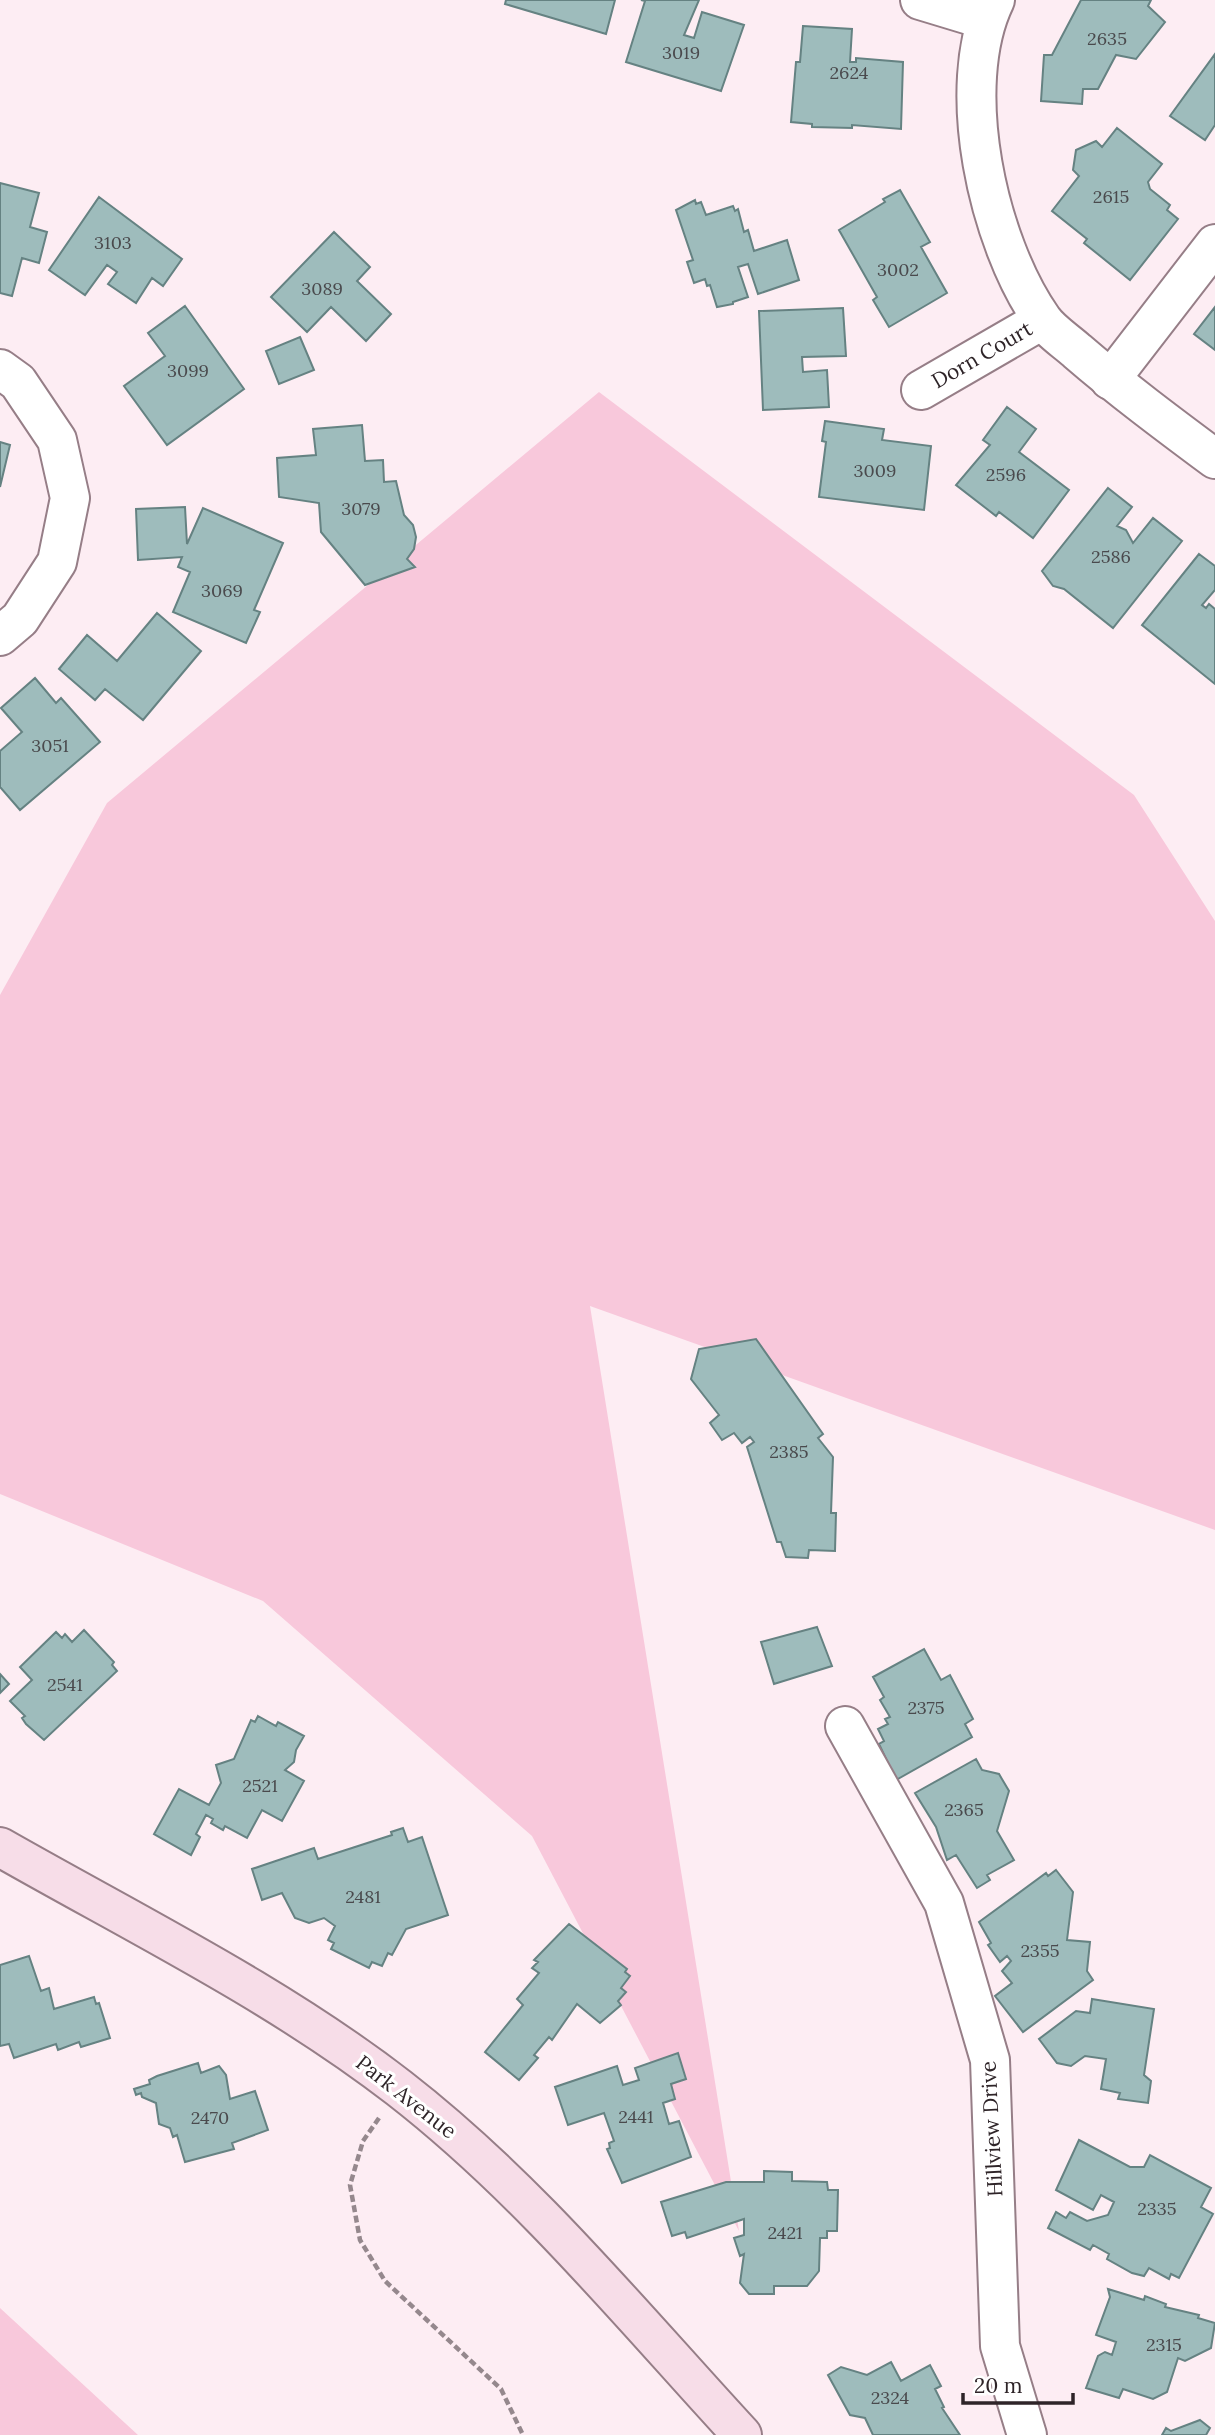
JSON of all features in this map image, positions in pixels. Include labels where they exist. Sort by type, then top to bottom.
[{"type":"main road","name":"Park Avenue","points":[[0,1847],[307,2021],[400,2089],[496,2170],[742,2435]]},
{"type":"street","points":[[920,0],[990,10],[977,69],[978,130],[984,176],[1004,245],[1042,320],[1110,380],[1215,459]]},
{"type":"street","points":[[1110,380],[1215,244]]},
{"type":"street","name":"Dorn Court","points":[[921,390],[1042,320]]},
{"type":"street","points":[[0,369],[18,382],[57,440],[70,498],[57,562],[20,619],[0,636]]},
{"type":"street","name":"Hillview Drive","points":[[845,1726],[944,1903],[990,2060],[1000,2346],[1027,2435]]},
{"type":"path","points":[[400,2089],[362,2141],[351,2185],[360,2240],[385,2281],[501,2389],[523,2435]]},
{"type":"shaded area","points":[[599,392],[1134,795],[1215,921],[1215,1530],[590,1306],[739,2231],[532,1836],[263,1601],[0,1494],[0,995],[107,803]]},
{"type":"shaded area","points":[[0,2308],[138,2435],[0,2435]]},
{"type":"building","points":[[506,0],[615,0],[606,34],[505,4]]},
{"type":"building","points":[[641,0],[699,0],[684,35],[694,38],[702,12],[744,25],[721,91],[626,62],[645,1]]},
{"type":"building","points":[[1081,0],[1151,0],[1148,6],[1165,22],[1136,59],[1116,55],[1098,89],[1083,89],[1082,104],[1041,101],[1044,55],[1052,55]]},
{"type":"building","points":[[803,26],[852,29],[850,62],[856,62],[856,58],[903,62],[901,129],[852,125],[852,128],[812,127],[812,124],[791,122],[796,62],[800,62]]},
{"type":"building","points":[[1215,54],[1215,125],[1205,140],[1170,116]]},
{"type":"building","points":[[1117,128],[1162,164],[1148,182],[1150,189],[1170,205],[1167,210],[1178,219],[1130,280],[1084,243],[1087,239],[1052,211],[1079,176],[1073,170],[1076,150],[1096,141],[1102,147]]},
{"type":"building","points":[[0,183],[39,193],[30,227],[47,232],[39,263],[22,258],[12,296],[0,293]]},
{"type":"building","points":[[900,190],[930,242],[921,247],[947,293],[889,327],[873,300],[877,297],[839,230]]},
{"type":"building","points":[[99,197],[182,259],[163,286],[152,278],[136,303],[108,284],[117,272],[107,265],[85,295],[49,270]]},
{"type":"building","points":[[695,200],[696,204],[701,202],[706,215],[733,206],[735,211],[738,209],[744,232],[748,230],[754,251],[787,240],[799,280],[758,294],[748,264],[738,267],[748,297],[717,307],[710,285],[707,286],[705,279],[694,283],[687,262],[693,260],[676,210]]},
{"type":"building","points":[[334,232],[370,267],[357,281],[391,314],[366,341],[331,307],[307,332],[271,297]]},
{"type":"building","points":[[185,306],[244,389],[167,445],[124,386],[165,356],[148,333]]},
{"type":"building","points":[[1215,307],[1215,350],[1194,334]]},
{"type":"building","points":[[843,308],[846,356],[802,357],[803,372],[827,370],[829,407],[763,410],[759,311]]},
{"type":"building","points":[[300,337],[314,370],[279,384],[266,351]]},
{"type":"building","points":[[1007,407],[1036,429],[1019,452],[1069,490],[1033,538],[999,512],[996,516],[956,485],[990,445],[983,440]]},
{"type":"building","points":[[825,421],[884,429],[882,440],[931,446],[924,510],[819,497],[826,442],[822,441]]},
{"type":"building","points":[[362,425],[365,461],[383,460],[384,482],[396,481],[404,515],[413,525],[416,537],[414,549],[407,559],[415,567],[365,585],[321,532],[319,503],[279,497],[277,458],[316,455],[313,429]]},
{"type":"building","points":[[0,442],[10,445],[0,487]]},
{"type":"building","points":[[1108,488],[1132,507],[1117,526],[1126,530],[1133,543],[1153,518],[1182,541],[1113,628],[1064,589],[1053,586],[1042,571]]},
{"type":"building","points":[[185,507],[187,544],[203,508],[283,543],[254,610],[260,612],[246,643],[173,612],[190,572],[178,567],[182,557],[138,560],[136,509]]},
{"type":"building","points":[[1199,554],[1215,566],[1215,590],[1202,605],[1206,608],[1209,604],[1215,609],[1215,684],[1142,625]]},
{"type":"building","points":[[157,613],[201,651],[143,720],[105,689],[95,700],[59,669],[87,635],[117,661]]},
{"type":"building","points":[[35,678],[56,703],[61,698],[100,742],[20,810],[0,787],[0,751],[22,732],[1,708]]},
{"type":"building","points":[[756,1339],[823,1434],[818,1438],[833,1457],[831,1513],[836,1513],[835,1551],[809,1550],[808,1558],[786,1557],[781,1542],[777,1542],[747,1447],[754,1442],[750,1437],[742,1443],[734,1433],[722,1440],[710,1423],[719,1415],[691,1379],[699,1349]]},
{"type":"building","points":[[817,1627],[832,1666],[774,1684],[761,1642]]},
{"type":"building","points":[[84,1630],[114,1662],[112,1665],[117,1671],[44,1740],[26,1724],[22,1718],[25,1716],[10,1701],[32,1680],[20,1667],[56,1632],[62,1638],[65,1634],[72,1642]]},
{"type":"building","points":[[924,1649],[941,1680],[950,1675],[973,1719],[965,1724],[972,1737],[896,1780],[879,1744],[884,1741],[878,1729],[888,1724],[885,1719],[890,1717],[880,1700],[884,1697],[873,1677]]},
{"type":"building","points":[[0,1674],[9,1684],[0,1693]]},
{"type":"building","points":[[258,1716],[276,1726],[278,1722],[304,1736],[296,1750],[294,1762],[285,1770],[304,1781],[282,1821],[262,1810],[247,1838],[225,1826],[223,1830],[211,1823],[213,1819],[206,1815],[196,1834],[200,1837],[191,1855],[154,1834],[179,1789],[209,1805],[221,1783],[216,1765],[234,1759],[251,1720],[255,1722]]},
{"type":"building","points":[[976,1759],[982,1770],[999,1774],[1009,1791],[997,1831],[1014,1860],[987,1875],[990,1880],[977,1888],[956,1855],[947,1860],[936,1827],[915,1793]]},
{"type":"building","points":[[403,1828],[408,1842],[422,1837],[448,1915],[406,1929],[392,1955],[388,1953],[382,1966],[372,1962],[369,1968],[331,1949],[334,1943],[328,1940],[335,1926],[324,1918],[309,1923],[295,1918],[282,1893],[262,1900],[252,1869],[314,1848],[318,1859],[392,1835],[391,1832]]},
{"type":"building","points":[[1056,1870],[1073,1892],[1067,1940],[1090,1942],[1087,1971],[1093,1980],[1023,2032],[995,1996],[1012,1983],[1002,1971],[1011,1961],[1007,1956],[1000,1962],[988,1945],[991,1943],[979,1922],[1046,1873],[1048,1876]]},
{"type":"building","points":[[569,1924],[627,1969],[625,1972],[630,1976],[621,1988],[626,1992],[618,2001],[621,2005],[600,2023],[577,2004],[552,2040],[549,2037],[534,2055],[538,2058],[519,2080],[485,2052],[523,2005],[517,1999],[539,1973],[532,1968],[538,1962],[534,1960]]},
{"type":"building","points":[[29,1956],[41,1991],[49,1988],[54,2009],[94,1997],[96,2004],[99,2003],[110,2038],[81,2047],[79,2042],[58,2050],[56,2044],[14,2058],[9,2044],[0,2046],[0,1965]]},
{"type":"building","points":[[1092,1999],[1154,2009],[1144,2075],[1151,2081],[1148,2103],[1118,2099],[1120,2093],[1101,2089],[1106,2059],[1085,2056],[1071,2066],[1057,2063],[1039,2039],[1076,2011],[1090,2013]]},
{"type":"building","points":[[678,2053],[686,2079],[671,2084],[675,2099],[663,2103],[669,2124],[679,2121],[691,2157],[622,2183],[607,2149],[610,2148],[609,2143],[614,2141],[604,2113],[568,2125],[555,2087],[617,2066],[623,2085],[639,2080],[635,2068]]},
{"type":"building","points":[[198,2063],[201,2073],[219,2066],[226,2075],[230,2099],[255,2091],[268,2130],[232,2143],[234,2149],[185,2162],[177,2135],[173,2137],[170,2128],[159,2124],[156,2103],[142,2097],[141,2093],[136,2095],[134,2089],[150,2084],[149,2080],[157,2076]]},
{"type":"building","points":[[1079,2140],[1130,2167],[1144,2167],[1150,2155],[1211,2188],[1201,2207],[1213,2214],[1179,2278],[1171,2274],[1169,2279],[1149,2268],[1144,2276],[1132,2273],[1107,2259],[1109,2254],[1093,2245],[1090,2250],[1048,2228],[1056,2212],[1066,2218],[1070,2212],[1087,2221],[1108,2215],[1114,2202],[1101,2195],[1093,2210],[1056,2190]]},
{"type":"building","points":[[764,2171],[792,2172],[792,2181],[827,2182],[828,2190],[838,2190],[837,2231],[827,2231],[827,2238],[820,2238],[819,2271],[807,2286],[774,2286],[774,2294],[749,2294],[740,2283],[744,2254],[740,2256],[734,2238],[744,2235],[744,2219],[687,2238],[685,2232],[672,2236],[661,2202],[726,2182],[764,2182]]},
{"type":"building","points":[[1108,2289],[1144,2300],[1145,2296],[1166,2304],[1165,2307],[1199,2315],[1198,2318],[1215,2323],[1211,2348],[1185,2361],[1178,2358],[1167,2392],[1153,2399],[1123,2389],[1119,2398],[1086,2388],[1098,2356],[1105,2352],[1112,2355],[1116,2342],[1096,2335],[1110,2297]]},
{"type":"building","points":[[891,2362],[901,2381],[930,2365],[941,2386],[935,2389],[944,2407],[942,2408],[960,2435],[873,2435],[865,2418],[850,2415],[828,2375],[841,2367],[867,2375]]},
{"type":"building","points":[[1200,2420],[1210,2428],[1206,2435],[1162,2435],[1166,2428],[1171,2431]]}]
